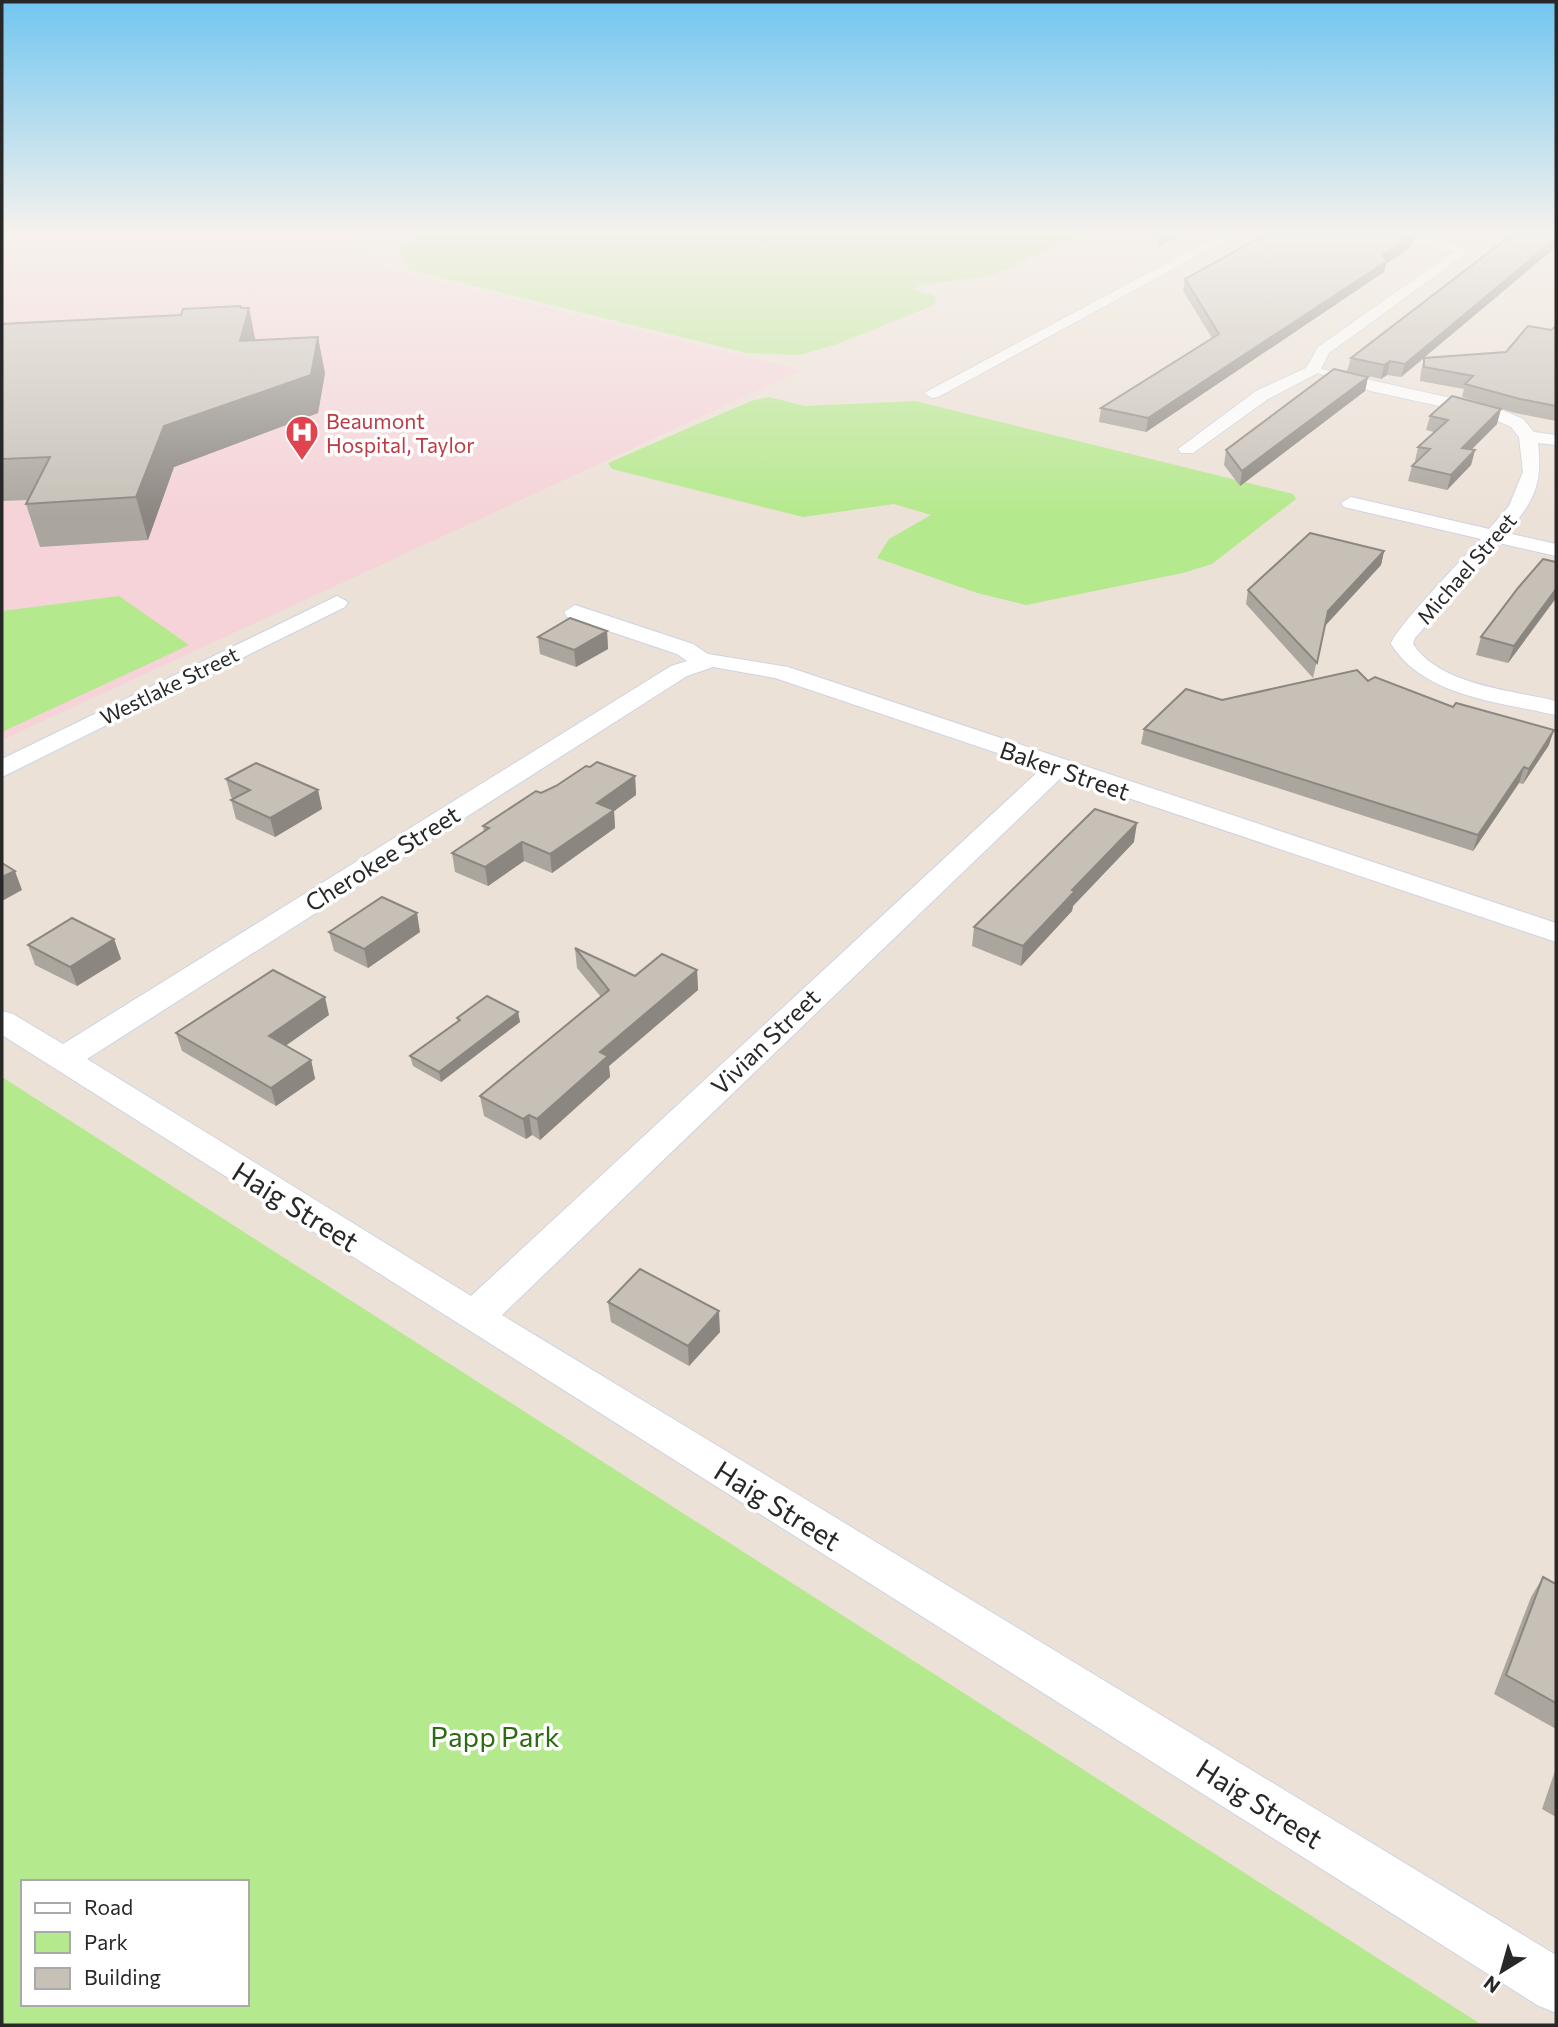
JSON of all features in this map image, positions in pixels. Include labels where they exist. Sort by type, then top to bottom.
[{"type":"street","points":[[932,393],[1055,328]]},
{"type":"street","points":[[1187,449],[1262,395],[1312,371],[1324,350],[1355,328]]},
{"type":"street","points":[[1318,362],[1328,374],[1353,383],[1494,413],[1517,423],[1528,436],[1556,440]]},
{"type":"street","name":"Michael Street","points":[[1528,436],[1532,459],[1529,486],[1518,508],[1405,636],[1402,644],[1408,656],[1426,671],[1556,708]]},
{"type":"street","points":[[1351,503],[1556,550]]},
{"type":"street","name":"Westlake Street","points":[[2,769],[337,602]]},
{"type":"street","name":"Baker Street","points":[[575,612],[685,649],[704,662],[729,662],[780,672],[1556,933]]},
{"type":"street","name":"Cherokee Street","points":[[62,1059],[679,671],[704,662]]},
{"type":"street","name":"Vivian Street","points":[[474,1317],[912,901],[1058,767]]},
{"type":"street","name":"Haig Street","points":[[2,1021],[474,1317],[1556,1986]]},
{"type":"shaded area","name":"Beaumont Hospital, Taylor","points":[[2,328],[630,328],[802,370],[2,740]]},
{"type":"green space","points":[[643,328],[878,328],[799,355],[746,353]]},
{"type":"green space","points":[[769,397],[805,406],[915,401],[1293,494],[1296,499],[1212,564],[1183,573],[1026,605],[977,593],[877,558],[889,539],[931,515],[894,504],[803,517],[612,469],[608,463],[751,401]]},
{"type":"green space","points":[[119,596],[189,645],[2,732],[2,611]]},
{"type":"green space","name":"Papp Park","points":[[2,1077],[1482,2025],[2,2025]]},
{"type":"building","points":[[2,328],[244,328],[240,341],[318,337],[311,375],[164,426],[136,497],[26,504],[50,457],[2,459]]},
{"type":"building","points":[[1215,328],[1286,328],[1148,418],[1101,408],[1219,334]]},
{"type":"building","points":[[1391,328],[1449,328],[1405,364],[1390,361],[1384,365],[1351,358]]},
{"type":"building","points":[[1527,328],[1551,330],[1556,328],[1556,406],[1465,384],[1473,376],[1424,367],[1424,358],[1506,352]]},
{"type":"building","points":[[1334,369],[1368,377],[1242,471],[1226,450]]},
{"type":"building","points":[[1452,396],[1501,409],[1462,448],[1475,450],[1451,475],[1412,466],[1430,449],[1418,447],[1448,420],[1430,416]]},
{"type":"building","points":[[1310,533],[1384,551],[1328,611],[1317,663],[1248,590]]},
{"type":"building","points":[[1543,559],[1556,562],[1556,589],[1514,646],[1481,637],[1518,588]]},
{"type":"building","points":[[570,618],[607,631],[574,650],[538,637]]},
{"type":"building","points":[[1357,670],[1368,681],[1375,677],[1453,707],[1456,703],[1554,730],[1529,769],[1524,767],[1478,835],[1144,729],[1186,689],[1222,700]]},
{"type":"building","points":[[597,762],[635,776],[597,803],[614,810],[550,854],[522,842],[485,867],[452,853],[489,828],[483,826],[536,791],[541,793],[556,786],[586,766],[590,767]]},
{"type":"building","points":[[256,763],[318,790],[270,818],[231,800],[250,790],[226,779]]},
{"type":"building","points":[[1095,809],[1137,823],[1072,890],[1075,891],[1023,946],[974,927]]},
{"type":"building","points":[[2,863],[15,871],[2,877]]},
{"type":"building","points":[[382,897],[417,913],[364,949],[329,932]]},
{"type":"building","points":[[72,918],[114,939],[70,967],[28,945]]},
{"type":"building","points":[[575,948],[635,976],[662,954],[697,970],[600,1052],[608,1056],[537,1119],[529,1115],[523,1119],[480,1096],[609,990]]},
{"type":"building","points":[[273,970],[325,997],[269,1036],[311,1060],[271,1088],[176,1033]]},
{"type":"building","points":[[487,996],[518,1012],[439,1072],[410,1056],[460,1020],[457,1018]]},
{"type":"building","points":[[640,1269],[719,1311],[688,1346],[608,1302]]},
{"type":"building","points":[[1543,1577],[1556,1584],[1556,1703],[1506,1675]]},
{"type":"place","name":"Beaumont Hospital, Taylor","points":[[302,462]]}]
